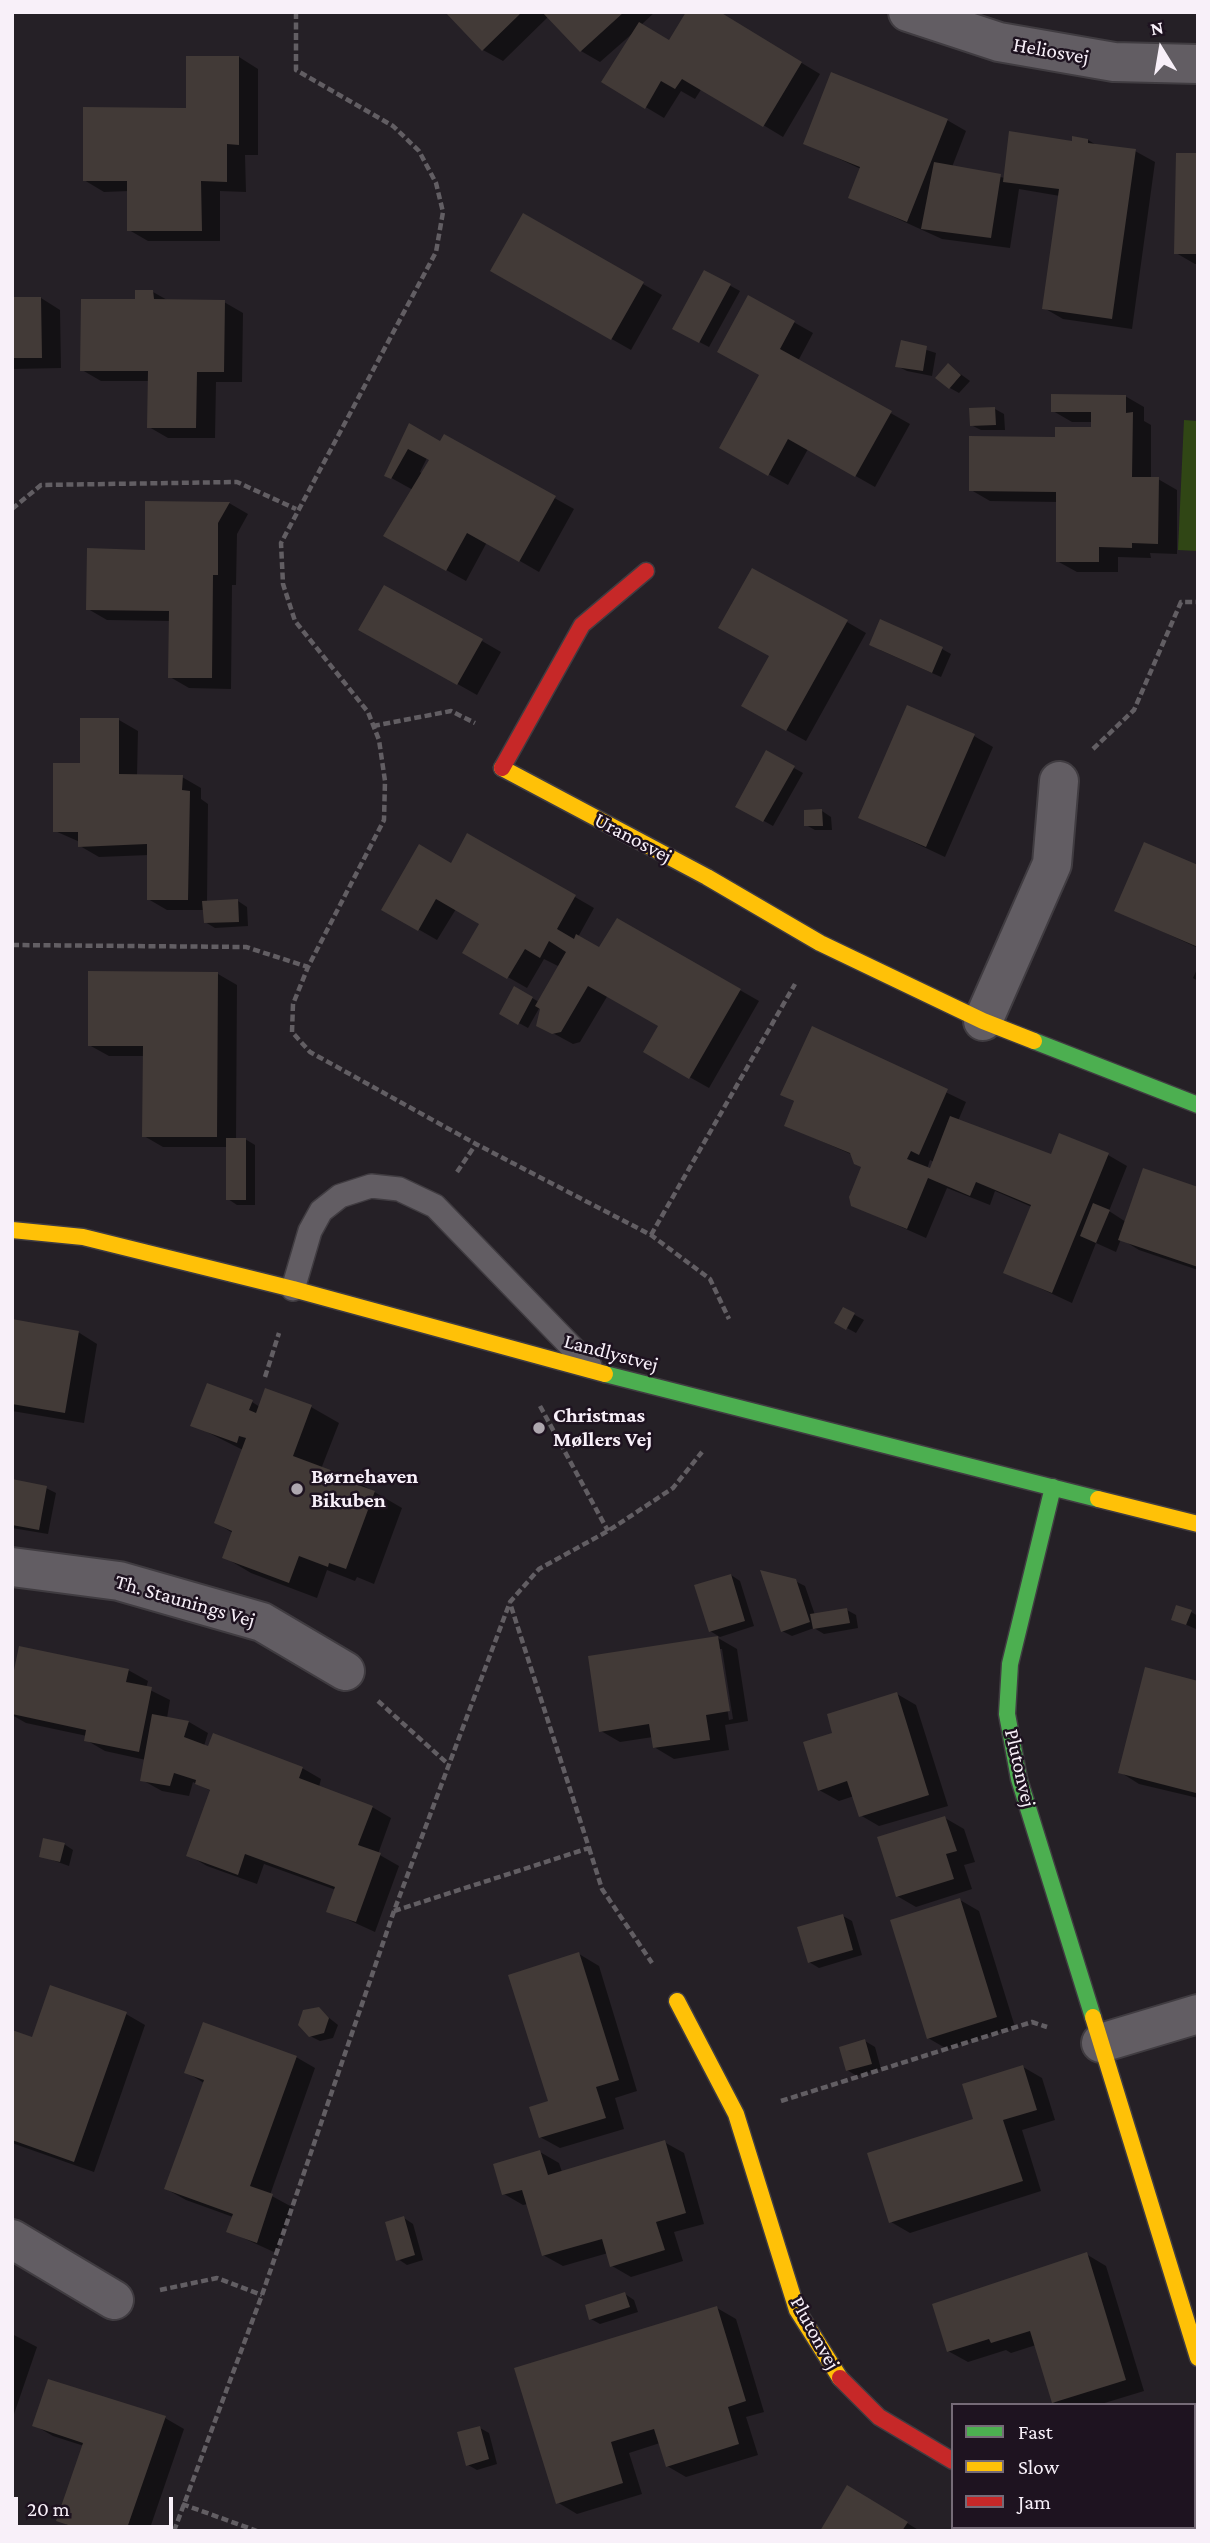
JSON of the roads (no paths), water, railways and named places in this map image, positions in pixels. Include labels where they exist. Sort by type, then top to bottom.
[{"type":"street","name":"Heliosvej","points":[[908,12],[999,43],[1114,62],[1198,64]]},
{"type":"street","name":"Uranosvej","points":[[646,571],[582,625],[502,768],[707,877],[820,943],[983,1021],[1198,1105]]},
{"type":"street","points":[[983,1021],[1052,864],[1059,781]]},
{"type":"street","name":"Landlystvej","points":[[12,1230],[83,1237],[293,1289],[594,1371],[1198,1524]]},
{"type":"street","name":"Plutonvej","points":[[1053,1487],[1010,1664],[1007,1714],[1019,1779],[1198,2358]]},
{"type":"street","name":"Th. Staunings Vej","points":[[12,1567],[119,1581],[262,1622],[345,1671]]},
{"type":"street","name":"Plutonvej","points":[[677,2001],[736,2114],[797,2310],[827,2361],[879,2417],[951,2460]]},
{"type":"street","points":[[1101,2043],[1198,2014]]},
{"type":"street","points":[[12,2239],[114,2300]]},
{"type":"lane","points":[[293,1289],[310,1231],[321,1211],[340,1195],[370,1186],[399,1189],[435,1206],[594,1371]]},
{"type":"place","name":"Christmas Møllers Vej","points":[[539,1428]]},
{"type":"place","name":"Børnehaven Bikuben","points":[[297,1489]]}]
